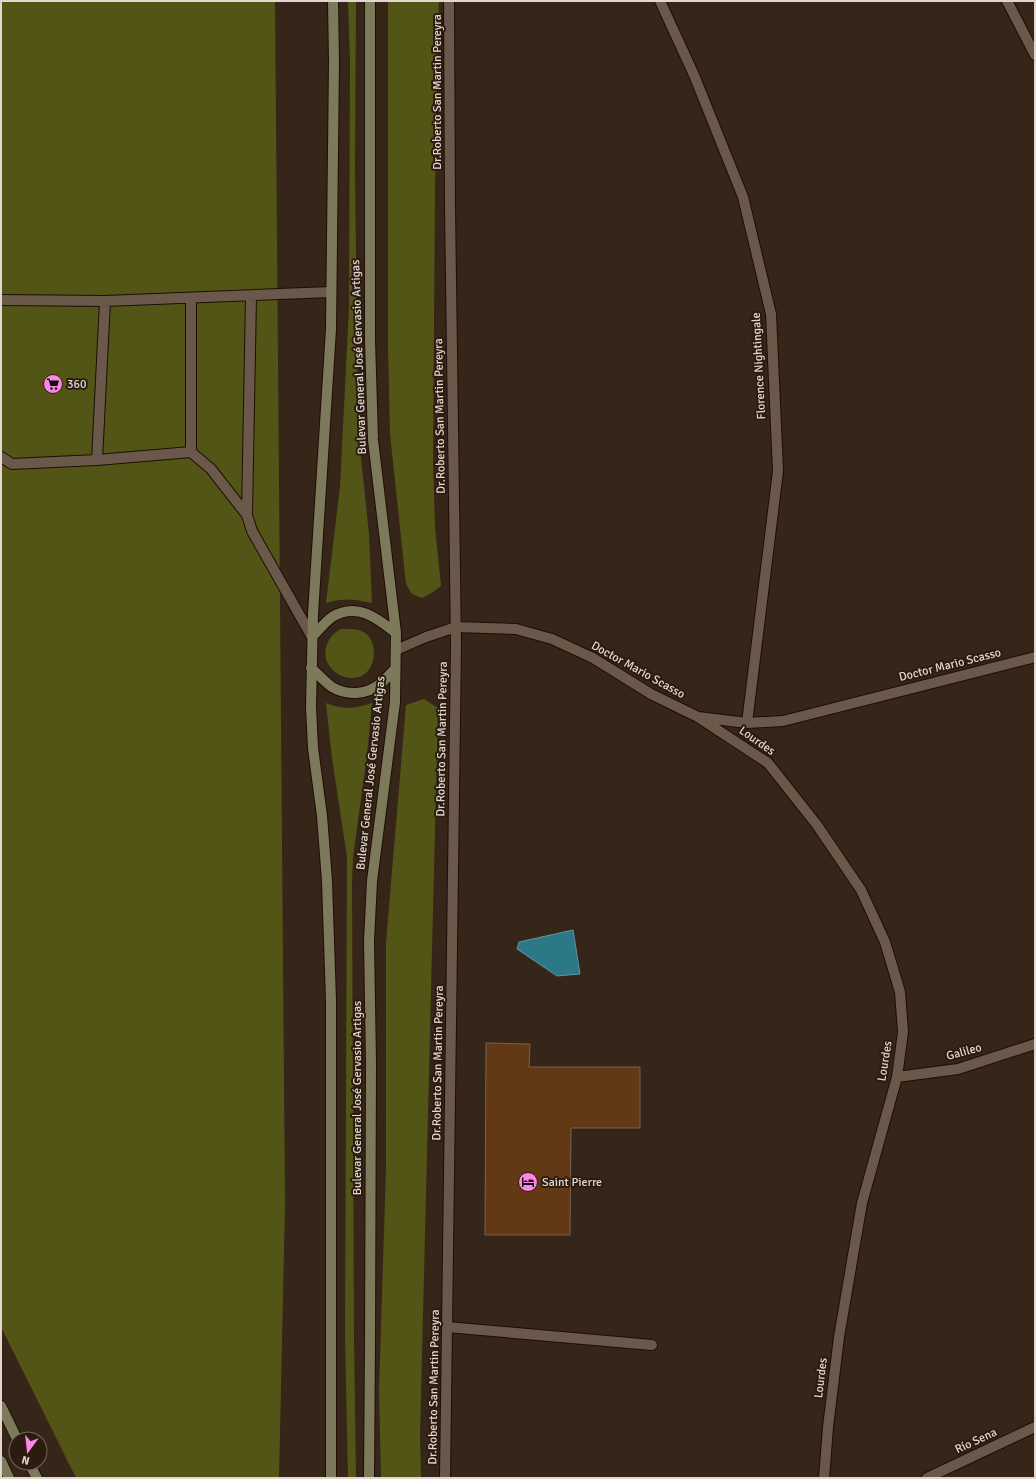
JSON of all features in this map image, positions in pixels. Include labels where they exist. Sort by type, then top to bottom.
[{"type":"main road","name":"Bulevar General José Gervasio Artigas","points":[[332,1478],[331,1001],[322,816],[313,748],[311,668],[331,329],[334,61],[333,1]]},
{"type":"main road","name":"Bulevar General José Gervasio Artigas","points":[[369,1478],[371,1063],[369,941],[372,881],[395,702],[396,650],[396,633],[373,440],[370,340],[370,1]]},
{"type":"main road","points":[[312,637],[332,617],[345,612],[359,611],[373,616],[396,633]]},
{"type":"main road","points":[[311,668],[332,686],[343,692],[356,693],[369,691],[380,684],[395,669]]},
{"type":"main road","points":[[1,1406],[13,1431]]},
{"type":"main road","points":[[1,1461],[10,1478]]},
{"type":"street","name":"Dr.Roberto San Martin Pereyra","points":[[446,1478],[456,627],[450,199],[449,1]]},
{"type":"street","name":"Florence Nightingale","points":[[660,1],[694,74],[743,197],[771,314],[778,471],[747,723]]},
{"type":"street","points":[[1008,1],[1035,55]]},
{"type":"street","points":[[1,300],[105,301],[331,292]]},
{"type":"street","points":[[251,296],[247,515],[252,531],[312,637]]},
{"type":"street","points":[[191,298],[191,452]]},
{"type":"street","points":[[97,460],[105,301]]},
{"type":"street","points":[[1,457],[12,464],[97,460],[191,452],[211,469],[247,515]]},
{"type":"street","name":"Doctor Mario Scasso","points":[[396,650],[426,637],[456,627],[516,629],[552,639],[593,658],[651,694],[698,717],[747,723],[783,720],[1035,656]]},
{"type":"street","name":"Lourdes","points":[[698,717],[768,763],[817,825],[861,890],[885,942],[900,992],[903,1032],[897,1077],[862,1203],[839,1337],[828,1427],[824,1478]]},
{"type":"street","name":"Galileo","points":[[897,1077],[958,1069],[1035,1044]]},
{"type":"street","points":[[447,1327],[652,1345]]},
{"type":"street","name":"Río Sena","points":[[928,1478],[1035,1427]]},
{"type":"shaded area","points":[[1,1],[275,1],[285,1204],[279,1478],[76,1478],[1,1327]]},
{"type":"shaded area","points":[[348,1],[356,1],[355,169],[358,430],[369,534],[372,603],[338,600],[326,603],[340,487],[349,307],[350,61]]},
{"type":"shaded area","points":[[388,1],[439,1],[435,185],[433,464],[435,527],[441,586],[422,598],[412,594],[406,584],[390,434],[388,347]]},
{"type":"shaded area","points":[[341,629],[363,631],[373,644],[373,662],[365,673],[358,677],[350,678],[342,676],[334,671],[329,665],[326,657],[326,648],[330,639],[333,634]]},
{"type":"shaded area","points":[[424,699],[438,708],[420,1436],[421,1478],[381,1478],[379,1391],[386,1168],[386,943],[406,705]]},
{"type":"shaded area","points":[[326,703],[338,707],[349,708],[360,707],[372,703],[367,755],[353,857],[352,883],[356,1478],[348,1478],[345,1337],[347,857],[332,758]]},
{"type":"water","points":[[573,930],[580,974],[557,976],[517,949],[519,942]]},
{"type":"building","name":"Saint Pierre","points":[[486,1043],[530,1044],[529,1067],[640,1067],[640,1128],[571,1128],[570,1235],[485,1235]]},
{"type":"place","name":"360","points":[[53,384]]},
{"type":"place","name":"Saint Pierre","points":[[528,1182]]}]
